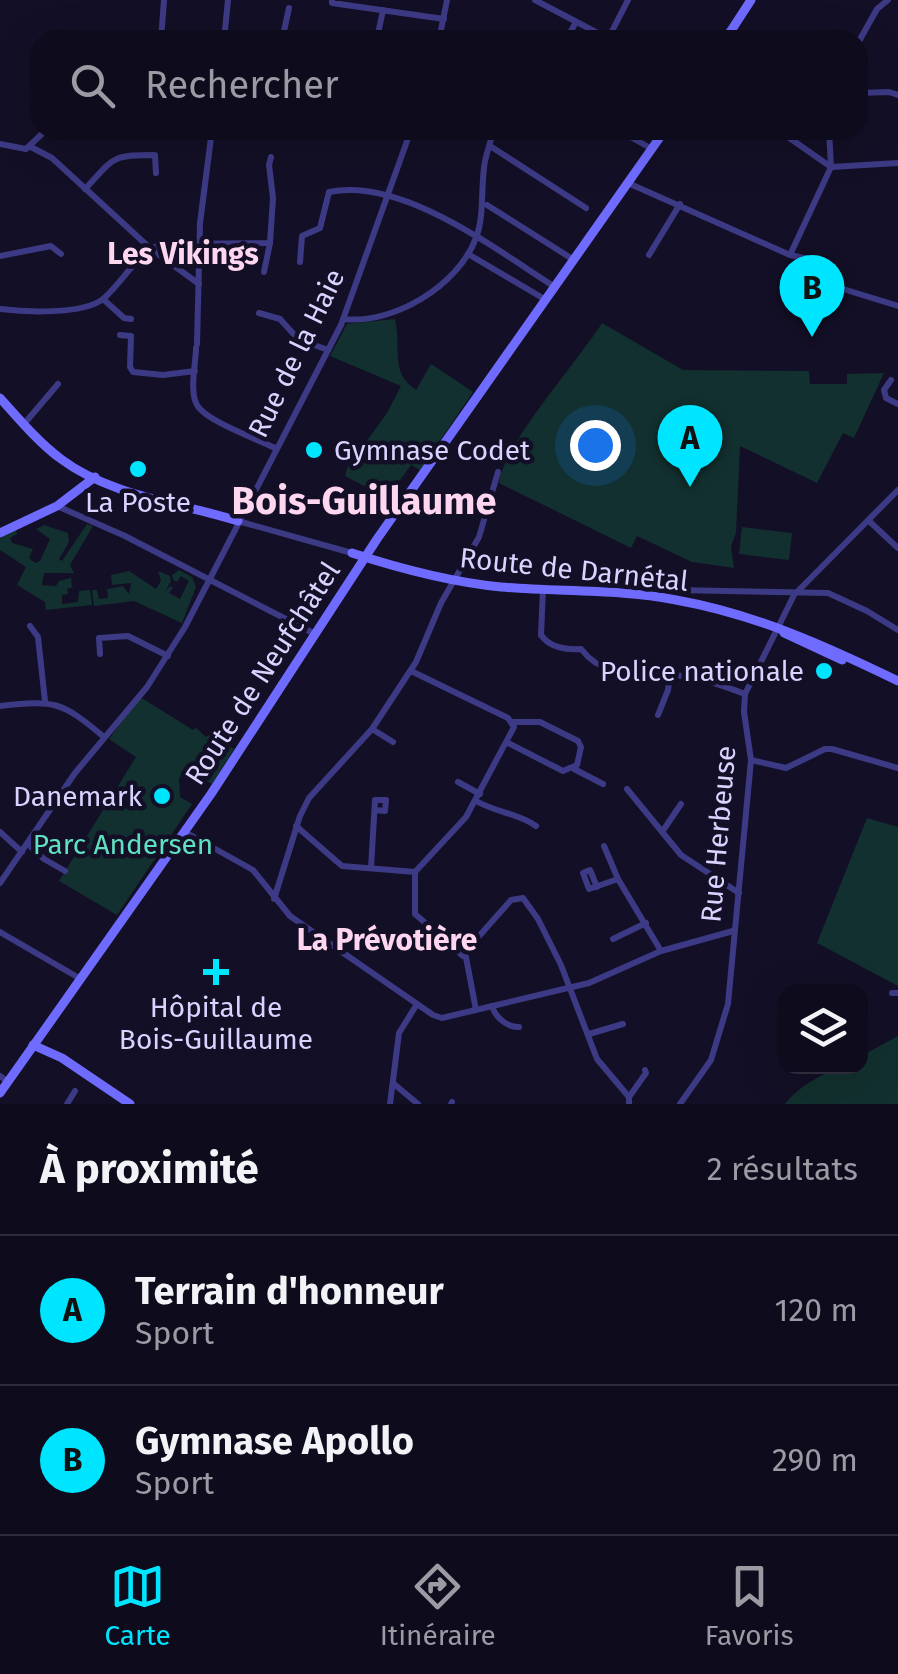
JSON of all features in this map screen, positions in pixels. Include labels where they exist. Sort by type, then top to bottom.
[{"type":"main road","points":[[732,30],[751,0]]},
{"type":"main road","name":"Route de Neufchâtel","points":[[0,1093],[4,1079],[185,832],[365,557],[658,140]]},
{"type":"main road","points":[[0,398],[62,460],[95,477],[151,497],[238,521]]},
{"type":"main road","points":[[0,533],[57,506],[95,477]]},
{"type":"main road","name":"Route de Darnétal","points":[[352,553],[416,573],[456,580],[674,599],[726,610],[778,628],[898,684]]},
{"type":"main road","points":[[36,1040],[130,1104]]},
{"type":"street","points":[[162,30],[164,0]]},
{"type":"street","points":[[225,30],[228,0]]},
{"type":"street","points":[[442,30],[447,0]]},
{"type":"street","points":[[613,30],[628,0]]},
{"type":"street","points":[[865,30],[876,9],[888,0]]},
{"type":"street","points":[[332,1],[444,20]]},
{"type":"street","points":[[540,1],[592,30]]},
{"type":"street","points":[[284,30],[289,8]]},
{"type":"street","points":[[379,30],[383,10]]},
{"type":"street","points":[[572,30],[576,22]]},
{"type":"street","points":[[868,93],[898,95]]},
{"type":"street","points":[[31,147],[37,140]]},
{"type":"street","points":[[211,140],[200,244],[197,406],[275,448]]},
{"type":"street","name":"Rue de la Haie","points":[[0,883],[75,774],[168,656],[343,320],[408,140]]},
{"type":"street","points":[[343,320],[386,316],[423,298],[468,254],[477,236],[484,164],[491,140]]},
{"type":"street","points":[[636,140],[652,149]]},
{"type":"street","points":[[793,140],[831,166],[898,164]]},
{"type":"street","points":[[790,256],[831,166],[830,140]]},
{"type":"street","points":[[0,144],[20,149],[31,147],[52,158],[151,249],[199,284]]},
{"type":"street","points":[[490,146],[586,208]]},
{"type":"street","points":[[86,189],[114,158],[121,156],[155,155],[156,173]]},
{"type":"street","points":[[264,272],[274,219],[268,165],[271,157]]},
{"type":"street","points":[[628,183],[790,256],[822,262],[850,293],[898,306]]},
{"type":"street","points":[[300,262],[302,236],[320,228],[330,190],[354,190],[390,195],[477,236],[555,287]]},
{"type":"street","points":[[649,255],[680,204]]},
{"type":"street","points":[[487,205],[574,260]]},
{"type":"street","points":[[0,308],[74,309],[102,299],[151,249],[161,244],[270,243]]},
{"type":"street","points":[[0,256],[51,246],[60,254]]},
{"type":"street","points":[[468,254],[546,300]]},
{"type":"street","points":[[102,299],[132,320]]},
{"type":"street","points":[[258,312],[280,319],[298,339],[328,350]]},
{"type":"street","points":[[120,335],[131,336],[133,372],[195,372]]},
{"type":"street","points":[[890,380],[884,390],[886,398],[898,404]]},
{"type":"street","points":[[24,424],[58,384]]},
{"type":"street","points":[[274,899],[296,826],[309,798],[372,729],[406,679],[479,537],[498,472]]},
{"type":"street","points":[[543,589],[540,635],[544,640],[564,650],[580,650],[592,664],[616,674],[694,677],[745,694],[794,595],[898,490]]},
{"type":"street","points":[[57,506],[125,536],[315,634]]},
{"type":"street","points":[[238,521],[352,553]]},
{"type":"street","points":[[869,522],[898,548]]},
{"type":"street","points":[[813,578],[820,592],[845,600],[898,630]]},
{"type":"street","name":"Route de Darnétal","points":[[675,590],[794,595],[820,592]]},
{"type":"street","points":[[30,626],[38,636],[45,701]]},
{"type":"street","points":[[100,654],[99,638],[128,636],[168,656]]},
{"type":"street","points":[[410,671],[513,722],[540,722],[578,742],[581,747],[574,769]]},
{"type":"street","points":[[658,715],[670,675]]},
{"type":"street","name":"Rue Herbeuse","points":[[683,1103],[711,1060],[721,1035],[731,979],[752,760],[745,694]]},
{"type":"street","points":[[0,706],[45,701],[69,710],[104,738]]},
{"type":"street","points":[[472,1011],[463,956],[416,914],[416,872],[466,818],[514,733],[513,722]]},
{"type":"street","points":[[372,729],[393,742]]},
{"type":"street","points":[[508,743],[603,784]]},
{"type":"street","points":[[752,760],[786,768],[824,749],[832,749],[898,768]]},
{"type":"street","points":[[458,782],[495,812],[529,820],[536,826]]},
{"type":"street","points":[[627,788],[682,855],[739,893]]},
{"type":"street","points":[[662,832],[680,804]]},
{"type":"street","points":[[372,868],[375,810]]},
{"type":"street","points":[[296,826],[342,866],[416,872]]},
{"type":"street","points":[[0,832],[22,852]]},
{"type":"street","points":[[185,832],[253,870],[274,899],[302,926],[442,1018],[589,984],[661,950],[734,931]]},
{"type":"street","points":[[28,844],[64,872]]},
{"type":"street","points":[[604,846],[618,878],[661,950]]},
{"type":"street","points":[[596,887],[618,878]]},
{"type":"street","points":[[463,956],[511,900],[523,898],[554,950],[597,1060],[629,1100],[645,1070]]},
{"type":"street","points":[[613,938],[646,923]]},
{"type":"street","points":[[0,932],[79,978]]},
{"type":"street","points":[[390,1104],[399,1033],[417,1004]]},
{"type":"street","points":[[492,1006],[495,1015],[519,1028]]},
{"type":"street","points":[[589,1034],[623,1024]]},
{"type":"street","points":[[393,1084],[418,1104]]},
{"type":"street","points":[[67,1104],[75,1091]]},
{"type":"green space","points":[[395,319],[399,368],[408,383],[416,390],[431,364],[473,392],[420,470],[411,465],[387,498],[345,476],[401,386],[330,356],[347,324]]},
{"type":"green space","points":[[602,323],[683,370],[809,371],[810,384],[847,384],[847,374],[884,373],[854,438],[843,433],[817,483],[740,446],[736,533],[731,546],[734,568],[692,562],[637,536],[631,548],[499,483],[503,467],[527,426]]},
{"type":"green space","points":[[87,524],[93,526],[70,565],[74,573],[44,573],[42,585],[56,586],[59,581],[75,577],[68,594],[62,595],[62,604],[78,602],[79,591],[90,590],[92,605],[46,610],[45,602],[17,585],[26,567],[0,550],[0,538],[16,530],[17,534],[10,538],[12,543],[33,549],[29,558],[35,563],[40,561],[50,539],[36,529],[44,525],[68,533],[69,542],[59,559],[62,561]]},
{"type":"green space","points":[[742,527],[792,533],[789,560],[739,554]]},
{"type":"green space","points":[[179,570],[192,577],[196,587],[182,623],[134,601],[94,606],[92,590],[97,590],[99,599],[108,598],[107,589],[123,586],[129,594],[131,583],[112,585],[111,575],[129,571],[156,589],[161,581],[158,571],[170,576],[165,592],[170,586],[173,588],[169,593],[180,599],[189,581],[181,576],[177,582],[173,580],[172,575]]},
{"type":"green space","name":"Parc Andersen","points":[[140,697],[193,730],[196,728],[206,737],[209,735],[234,749],[212,784],[185,768],[179,779],[180,797],[192,804],[117,915],[59,881],[136,757],[109,739]]},
{"type":"green space","points":[[867,818],[898,827],[898,986],[817,943]]},
{"type":"green space","points":[[898,1036],[898,1104],[785,1104],[826,1074],[868,1074],[868,1052]]},
{"type":"place","name":"Gymnase Apollo","points":[[812,337]]},
{"type":"place","name":"Gymnase Codet","points":[[314,450]]},
{"type":"place","name":"La Poste","points":[[138,469]]},
{"type":"place","name":"Terrain d'honneur","points":[[690,487]]},
{"type":"place","name":"Police nationale","points":[[824,671]]},
{"type":"place","name":"Danemark","points":[[162,796]]},
{"type":"place","name":"Hôpital de Bois-Guillaume","points":[[216,972]]},
{"type":"district","name":"Les Vikings","points":[[183,254]]},
{"type":"district","name":"Bois-Guillaume","points":[[364,501]]},
{"type":"district","name":"La Prévotière","points":[[387,940]]}]
